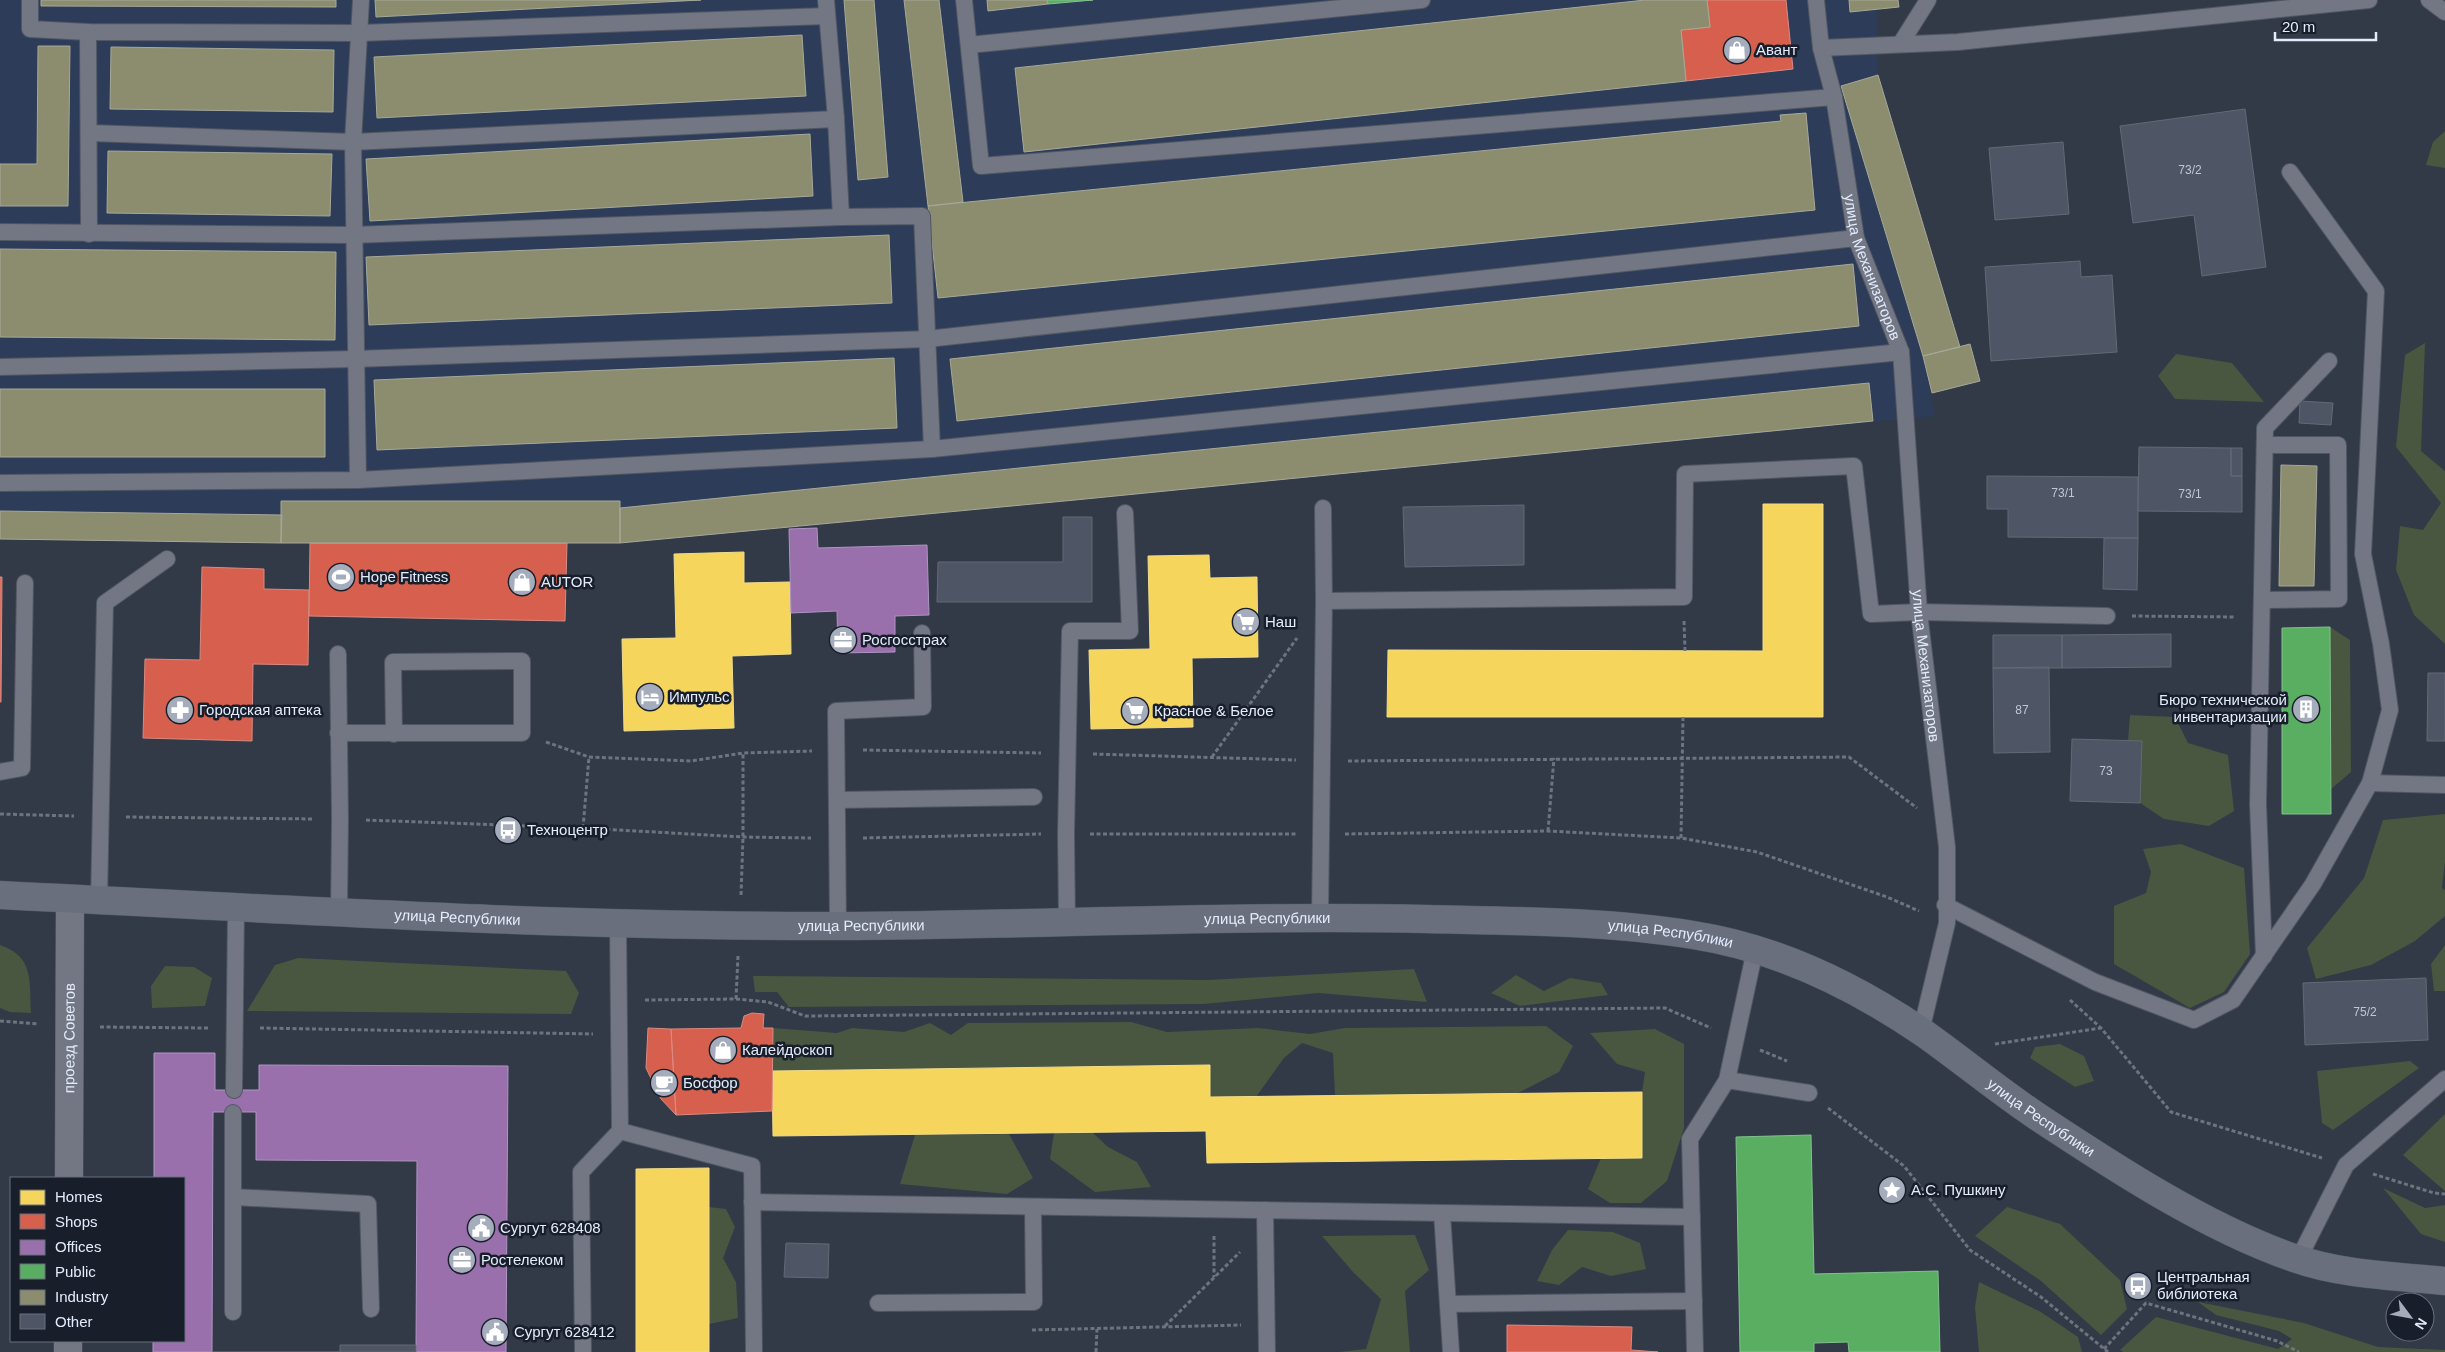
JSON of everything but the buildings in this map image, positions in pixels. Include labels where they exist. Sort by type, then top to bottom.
[{"type":"main road","name":"улица Республики","points":[[0,895],[236,909],[618,923],[838,926],[1320,917],[1565,922],[1696,935],[1755,950],[1813,969],[1843,984],[1921,1031],[2035,1115],[2161,1193],[2226,1229],[2298,1260],[2360,1273],[2445,1281]]},
{"type":"street","name":"проезд Советов","points":[[69,1177],[70,899]]},
{"type":"lane","points":[[30,0],[30,29],[88,32],[360,33],[827,16]]},
{"type":"lane","points":[[358,480],[353,142],[361,0]]},
{"type":"lane","points":[[826,0],[836,118],[841,217]]},
{"type":"lane","points":[[964,0],[981,166],[1834,98]]},
{"type":"lane","points":[[969,45],[1422,0]]},
{"type":"lane","name":"улица Механизаторов","points":[[1816,0],[1821,48],[1834,98],[1856,238],[1901,352],[1919,612],[1947,847],[1947,923],[1921,1031]]},
{"type":"lane","points":[[1901,43],[1928,0]]},
{"type":"lane","points":[[1821,48],[1958,42],[2369,0]]},
{"type":"lane","points":[[2429,0],[2445,12]]},
{"type":"lane","points":[[88,32],[90,133],[88,234]]},
{"type":"lane","points":[[90,133],[353,142],[836,118]]},
{"type":"lane","points":[[1946,905],[2095,982],[2194,1020],[2233,1000],[2313,884],[2370,783],[2390,710],[2381,644],[2363,554],[2376,291],[2290,172]]},
{"type":"lane","points":[[0,232],[353,235],[841,217],[922,216],[932,449]]},
{"type":"lane","points":[[0,366],[356,359],[927,339],[1856,238]]},
{"type":"lane","points":[[0,483],[358,480],[932,449],[1901,352]]},
{"type":"lane","points":[[2264,956],[2258,804],[2265,428],[2329,361]]},
{"type":"lane","points":[[2262,600],[2339,599],[2338,445],[2265,445]]},
{"type":"lane","points":[[1324,601],[1684,597],[1685,474],[1854,466],[1871,614],[1919,612],[2106,616]]},
{"type":"lane","points":[[1320,917],[1324,601],[1323,508]]},
{"type":"lane","points":[[1067,922],[1067,753],[1070,631],[1130,631],[1125,513]]},
{"type":"lane","points":[[99,901],[105,603],[168,559]]},
{"type":"lane","points":[[0,772],[22,768],[24,584]]},
{"type":"lane","points":[[838,926],[836,712],[924,707],[922,634]]},
{"type":"lane","points":[[338,654],[339,912]]},
{"type":"lane","points":[[338,733],[394,734],[522,733],[522,661],[393,662],[394,734]]},
{"type":"lane","points":[[2370,783],[2445,785]]},
{"type":"lane","points":[[837,800],[1034,797]]},
{"type":"lane","points":[[234,1090],[236,909]]},
{"type":"lane","points":[[583,1352],[581,1172],[620,1131],[618,923]]},
{"type":"lane","points":[[1695,1352],[1690,1139],[1726,1080],[1755,950]]},
{"type":"lane","points":[[2298,1260],[2346,1165],[2445,1079]]},
{"type":"lane","points":[[1726,1080],[1809,1093]]},
{"type":"lane","points":[[232,1312],[233,1113]]},
{"type":"lane","points":[[620,1131],[752,1166],[754,1352]]},
{"type":"lane","points":[[233,1197],[368,1204],[371,1310]]},
{"type":"lane","points":[[752,1202],[1692,1217]]},
{"type":"lane","points":[[878,1303],[1034,1302],[1033,1207]]},
{"type":"lane","points":[[1265,1210],[1267,1352]]},
{"type":"lane","points":[[1442,1213],[1451,1352]]},
{"type":"lane","points":[[1448,1304],[1694,1301]]},
{"type":"path","points":[[1211,758],[1324,601]]},
{"type":"path","points":[[2106,616],[2262,617]]},
{"type":"path","points":[[1681,838],[1683,717]]},
{"type":"path","points":[[522,733],[589,757],[691,760],[743,753],[837,750],[1067,753],[1322,761],[1850,757],[1945,830]]},
{"type":"path","points":[[736,999],[744,837],[743,753]]},
{"type":"path","points":[[583,828],[589,757]]},
{"type":"path","points":[[1548,831],[1554,758]]},
{"type":"path","points":[[619,1000],[736,999],[768,1002],[805,1016],[1665,1008],[1795,1065]]},
{"type":"path","points":[[0,1021],[70,1027],[619,1034]]},
{"type":"path","points":[[1995,1044],[2101,1028]]},
{"type":"path","points":[[1809,1093],[1904,1166],[1970,1250],[2041,1297],[2108,1352]]},
{"type":"path","points":[[1213,1210],[1214,1278]]},
{"type":"path","points":[[1164,1327],[1265,1228]]},
{"type":"path","points":[[1034,1302],[1032,1330],[1266,1324]]},
{"type":"path","points":[[2104,1349],[2146,1303],[2277,1341],[2299,1352]]},
{"type":"path","points":[[1096,1352],[1097,1329]]},
{"type":"shaded area","points":[[0,0],[1898,0],[1899,7],[1877,10],[1878,75],[1960,347],[1923,356],[1935,416],[620,543],[0,539]]},
{"type":"green space","points":[[2445,131],[2445,168],[2426,165],[2433,142]]},
{"type":"green space","points":[[2425,343],[2421,451],[2445,471],[2445,644],[2414,615],[2396,570],[2400,526],[2423,530],[2441,503],[2396,447],[2405,355]]},
{"type":"green space","points":[[2176,354],[2232,363],[2264,402],[2175,399],[2158,376]]},
{"type":"green space","points":[[2330,627],[2350,640],[2351,772],[2330,790]]},
{"type":"green space","points":[[2130,715],[2175,717],[2188,743],[2228,755],[2234,811],[2209,826],[2164,819],[2140,803],[2142,741],[2128,741]]},
{"type":"green space","points":[[2445,814],[2445,862],[2442,888],[2445,890],[2445,916],[2415,941],[2371,965],[2316,979],[2307,948],[2364,878],[2383,820]]},
{"type":"green space","points":[[2181,844],[2244,868],[2250,954],[2224,992],[2190,1008],[2114,964],[2114,906],[2146,893],[2151,872],[2143,849]]},
{"type":"green space","points":[[0,945],[19,956],[25,964],[30,981],[31,1013],[10,1012],[0,1008]]},
{"type":"green space","points":[[2445,945],[2445,991],[2434,991],[2431,964]]},
{"type":"green space","points":[[298,958],[566,971],[579,993],[571,1014],[247,1011],[275,965]]},
{"type":"green space","points":[[165,966],[194,967],[212,978],[205,1006],[152,1008],[151,986]]},
{"type":"green space","points":[[1414,969],[1427,1002],[1318,993],[1204,1004],[789,1007],[777,992],[755,992],[753,976],[1208,980]]},
{"type":"green space","points":[[1516,975],[1544,991],[1570,978],[1601,983],[1608,995],[1520,1006],[1491,993]]},
{"type":"green space","points":[[1131,1022],[1167,1032],[1258,1028],[1310,1034],[1345,1028],[1546,1026],[1573,1046],[1559,1072],[1516,1094],[1335,1096],[1333,1053],[1302,1043],[1284,1058],[1256,1097],[1210,1097],[1210,1065],[772,1071],[773,1028],[837,1033],[852,1028],[904,1032],[930,1023],[951,1035],[968,1023]]},
{"type":"green space","points":[[1655,1029],[1684,1044],[1684,1128],[1667,1181],[1641,1203],[1610,1203],[1588,1189],[1601,1158],[1642,1157],[1642,1092],[1645,1072],[1617,1064],[1590,1033]]},
{"type":"green space","points":[[2060,1044],[2084,1056],[2094,1081],[2075,1087],[2030,1058],[2035,1047]]},
{"type":"green space","points":[[2410,1061],[2419,1068],[2333,1130],[2322,1123],[2317,1071]]},
{"type":"green space","points":[[2445,1114],[2445,1191],[2403,1155]]},
{"type":"green space","points":[[1092,1132],[1108,1147],[1137,1162],[1151,1187],[1095,1192],[1050,1159],[1054,1133]]},
{"type":"green space","points":[[1009,1134],[1033,1178],[1007,1194],[900,1184],[915,1135]]},
{"type":"green space","points":[[2383,1188],[2425,1208],[2445,1205],[2445,1242],[2421,1234]]},
{"type":"green space","points":[[709,1207],[726,1209],[735,1227],[723,1258],[736,1282],[738,1318],[709,1324]]},
{"type":"green space","points":[[2007,1207],[2060,1224],[2120,1280],[2127,1309],[2101,1335],[2041,1281],[1975,1236]]},
{"type":"green space","points":[[1568,1230],[1613,1232],[1640,1243],[1646,1269],[1611,1276],[1582,1267],[1559,1285],[1537,1281],[1552,1250]]},
{"type":"green space","points":[[1415,1235],[1429,1270],[1405,1291],[1410,1352],[1339,1352],[1366,1349],[1381,1299],[1353,1272],[1322,1236]]},
{"type":"green space","points":[[1979,1282],[2041,1312],[2078,1337],[2082,1352],[1979,1352],[1975,1307]]},
{"type":"green space","points":[[2198,1302],[2304,1323],[2378,1347],[2445,1350],[2445,1352],[2123,1352],[2120,1350],[2156,1317],[2278,1349],[2292,1339],[2279,1331],[2216,1315]]},
{"type":"place","name":"Авант","points":[[1737,50]]},
{"type":"place","name":"Hope Fitness","points":[[341,577]]},
{"type":"place","name":"AUTOR","points":[[522,582]]},
{"type":"place","name":"Наш","points":[[1246,622]]},
{"type":"place","name":"Росгосстрах","points":[[843,640]]},
{"type":"place","name":"Импульс","points":[[650,697]]},
{"type":"place","name":"Бюро технической инвентаризации","points":[[2306,709]]},
{"type":"place","name":"Городская аптека","points":[[180,710]]},
{"type":"place","name":"Красное & Белое","points":[[1135,711]]},
{"type":"place","name":"Техноцентр","points":[[508,830]]},
{"type":"place","name":"Калейдоскоп","points":[[723,1050]]},
{"type":"place","name":"Босфор","points":[[664,1083]]},
{"type":"place","name":"А.С. Пушкину","points":[[1892,1190]]},
{"type":"place","name":"Сургут 628408","points":[[481,1228]]},
{"type":"place","name":"Ростелеком","points":[[462,1260]]},
{"type":"place","name":"Центральная библиотека","points":[[2138,1286]]},
{"type":"place","name":"Сургут 628412","points":[[495,1332]]}]
